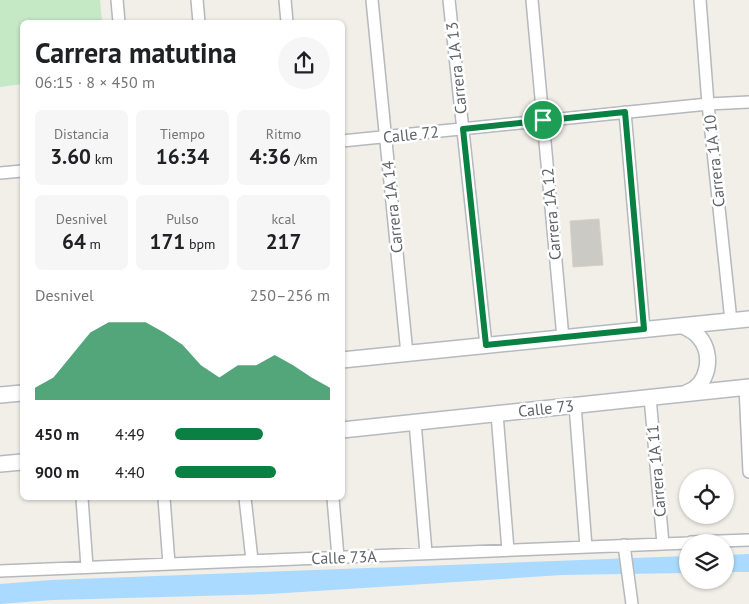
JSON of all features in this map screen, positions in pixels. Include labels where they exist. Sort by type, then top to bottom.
[{"type":"main road","points":[[345,360],[749,319]]},
{"type":"main road","points":[[682,394],[692,391],[699,385],[705,376],[708,366],[708,356],[700,337],[692,330],[683,326]]},
{"type":"main road","name":"Calle 73","points":[[345,430],[747,387]]},
{"type":"main road","points":[[0,395],[20,393]]},
{"type":"main road","points":[[0,464],[20,462]]},
{"type":"street","points":[[116,0],[119,20]]},
{"type":"street","points":[[197,0],[199,20]]},
{"type":"street","points":[[285,0],[287,20]]},
{"type":"street","name":"Carrera 1A 14","points":[[372,0],[407,354]]},
{"type":"street","name":"Carrera 1A 13","points":[[449,0],[486,345]]},
{"type":"street","name":"Carrera 1A 12","points":[[532,0],[563,338]]},
{"type":"street","name":"Carrera 1A 10","points":[[700,0],[708,104],[731,321]]},
{"type":"street","name":"Calle 72","points":[[345,141],[708,104],[749,102]]},
{"type":"street","points":[[625,112],[644,329]]},
{"type":"street","points":[[0,173],[20,171]]},
{"type":"street","points":[[747,387],[749,472]]},
{"type":"street","name":"Carrera 1A 11","points":[[650,397],[663,544]]},
{"type":"street","points":[[574,405],[586,547]]},
{"type":"street","points":[[498,414],[508,550]]},
{"type":"street","points":[[415,422],[426,553]]},
{"type":"street","points":[[82,500],[87,567]]},
{"type":"street","points":[[164,500],[169,564]]},
{"type":"street","points":[[245,500],[252,560]]},
{"type":"street","points":[[333,500],[338,557]]},
{"type":"street","name":"Calle 73A","points":[[734,541],[749,540]]},
{"type":"street","name":"Calle 73A","points":[[0,571],[586,547],[624,548],[679,543]]},
{"type":"street","points":[[624,548],[632,604]]},
{"type":"green space","points":[[0,0],[100,0],[102,20],[20,20],[20,84],[0,87]]},
{"type":"water","points":[[749,554],[749,572],[734,572],[734,555]]},
{"type":"water","points":[[679,556],[679,573],[562,575],[270,594],[52,600],[0,604],[0,584],[51,580]]},
{"type":"building","points":[[599,219],[603,265],[573,267],[570,221]]},
{"type":"route","points":[[625,112],[644,329],[486,345],[463,129],[543,120],[625,112]]}]
